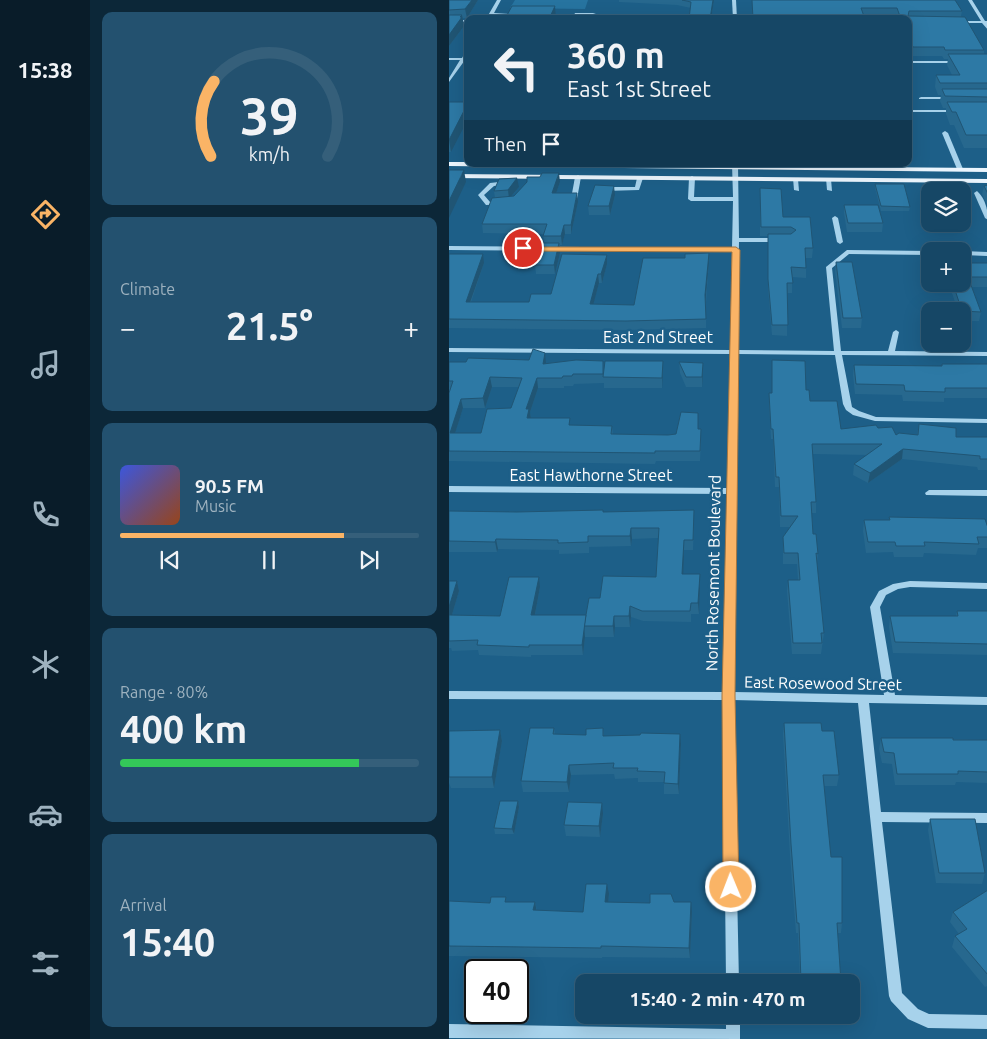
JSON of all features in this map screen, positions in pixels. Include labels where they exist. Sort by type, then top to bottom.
[{"type":"main road","points":[[449,164],[464,164]]},
{"type":"main road","points":[[862,167],[987,170]]},
{"type":"main road","points":[[449,176],[510,180],[578,177],[987,181]]},
{"type":"street","points":[[499,0],[491,14],[508,14]]},
{"type":"street","points":[[734,0],[735,15]]},
{"type":"street","points":[[970,0],[985,22],[987,29]]},
{"type":"street","points":[[575,14],[596,15]]},
{"type":"street","points":[[449,21],[464,21]]},
{"type":"street","points":[[956,22],[985,22]]},
{"type":"street","points":[[449,59],[464,59]]},
{"type":"street","points":[[449,81],[464,60]]},
{"type":"street","points":[[912,62],[967,62]]},
{"type":"street","points":[[921,98],[958,98]]},
{"type":"street","points":[[912,111],[967,111]]},
{"type":"street","points":[[945,133],[959,169]]},
{"type":"street","name":"North Rosemont Boulevard","points":[[732,974],[729,696],[736,245],[735,167]]},
{"type":"street","points":[[574,198],[578,177]]},
{"type":"street","points":[[596,188],[637,189],[640,178]]},
{"type":"street","points":[[692,178],[691,199],[735,199]]},
{"type":"street","points":[[795,179],[797,190]]},
{"type":"street","points":[[504,204],[488,204],[481,195],[492,184],[510,180],[522,184]]},
{"type":"street","points":[[828,180],[830,190]]},
{"type":"street","points":[[977,193],[987,218]]},
{"type":"street","points":[[835,218],[840,242]]},
{"type":"street","points":[[449,248],[736,245],[782,240]]},
{"type":"street","points":[[921,253],[847,252],[829,267],[838,352],[847,404],[856,413],[875,419],[987,421]]},
{"type":"street","points":[[971,253],[987,254]]},
{"type":"street","points":[[891,353],[896,332]]},
{"type":"street","name":"East 2nd Street","points":[[449,350],[987,354]]},
{"type":"street","name":"East Hawthorne Street","points":[[449,489],[732,491]]},
{"type":"street","points":[[929,493],[987,494]]},
{"type":"street","points":[[890,699],[875,607],[882,593],[896,586],[910,584],[987,586]]},
{"type":"street","name":"East Rosewood Street","points":[[449,695],[729,696],[987,701]]},
{"type":"street","points":[[863,699],[896,996],[913,1014],[928,1021],[987,1022]]},
{"type":"street","points":[[876,817],[987,818]]},
{"type":"street","points":[[449,1031],[733,1038],[733,1024]]},
{"type":"shaded area","points":[[515,0],[588,0],[585,9],[510,8]]},
{"type":"building","points":[[449,0],[472,0],[465,9],[449,10]]},
{"type":"building","points":[[682,0],[713,0],[711,15],[689,15],[691,2]]},
{"type":"building","points":[[752,0],[955,0],[962,11],[909,11],[908,15],[900,15],[897,8],[861,8],[864,15],[753,15]]},
{"type":"building","points":[[512,6],[555,6],[551,15],[507,15]]},
{"type":"building","points":[[449,15],[462,15],[460,17],[462,17],[449,35]]},
{"type":"building","points":[[912,16],[965,17],[984,50],[945,50],[944,47],[913,47]]},
{"type":"building","points":[[948,54],[988,54],[988,83],[940,83],[936,75],[960,75]]},
{"type":"building","points":[[942,89],[988,89],[988,97],[945,96]]},
{"type":"building","points":[[449,102],[464,102],[464,111],[449,140]]},
{"type":"building","points":[[947,102],[988,102],[988,135],[966,135],[956,112],[952,112]]},
{"type":"building","points":[[449,170],[464,170],[449,201]]},
{"type":"building","points":[[542,173],[559,173],[552,193],[577,193],[571,225],[564,225],[561,236],[543,236],[547,224],[482,224],[492,198],[514,196],[527,182],[527,177],[540,177]]},
{"type":"building","points":[[517,178],[508,190],[494,191],[499,179]]},
{"type":"building","points":[[875,184],[904,184],[910,207],[881,206]]},
{"type":"building","points":[[595,185],[614,186],[609,206],[588,206]]},
{"type":"building","points":[[988,185],[988,194],[984,186]]},
{"type":"building","points":[[760,188],[781,189],[783,217],[810,217],[813,248],[805,248],[806,268],[791,267],[793,283],[787,283],[788,325],[772,325],[768,279],[768,234],[791,234],[796,230],[791,227],[761,227]]},
{"type":"building","points":[[844,205],[878,205],[883,223],[848,223]]},
{"type":"building","points":[[541,243],[559,243],[554,265],[535,265]]},
{"type":"building","points":[[709,253],[705,295],[706,319],[626,321],[449,319],[449,254],[483,254],[466,302],[529,302],[531,294],[551,294],[562,254],[607,255],[601,274],[598,274],[590,304],[634,305],[643,258],[685,258],[685,254]]},
{"type":"building","points":[[836,262],[852,262],[862,318],[843,318]]},
{"type":"building","points":[[971,263],[988,263],[988,277],[971,277]]},
{"type":"building","points":[[971,285],[981,312],[971,311],[971,302],[959,302],[956,292],[971,292]]},
{"type":"building","points":[[533,349],[545,353],[543,364],[576,360],[603,361],[603,374],[573,374],[572,376],[563,376],[562,378],[537,378],[526,409],[529,409],[527,418],[570,418],[569,425],[612,426],[611,434],[668,435],[676,434],[681,412],[698,413],[698,429],[701,429],[700,451],[655,451],[655,453],[449,451],[449,393],[453,381],[449,381],[449,362],[466,362],[468,358],[529,360]],"holes":[[[490,377],[522,378],[511,408],[487,409],[481,433],[450,433],[461,399],[483,398]]]},
{"type":"building","points":[[772,360],[805,361],[806,390],[809,390],[810,401],[837,401],[841,429],[876,425],[878,428],[892,427],[896,435],[899,433],[918,435],[919,424],[956,428],[956,437],[988,437],[988,459],[980,459],[980,456],[903,449],[870,473],[854,464],[882,444],[812,444],[816,502],[811,502],[813,534],[816,534],[818,554],[816,553],[824,633],[821,633],[822,643],[793,643],[788,580],[800,580],[798,553],[784,553],[783,537],[798,516],[781,516],[779,477],[776,477],[773,429],[771,429],[769,393],[772,393]]},
{"type":"building","points":[[605,361],[663,361],[662,378],[603,377]]},
{"type":"building","points":[[679,362],[703,363],[702,377],[686,377]]},
{"type":"building","points":[[942,364],[988,364],[988,388],[945,388],[945,392],[905,391],[904,385],[856,384],[854,365],[942,366]]},
{"type":"building","points":[[603,510],[603,512],[694,510],[693,540],[684,540],[682,574],[700,574],[698,603],[691,603],[690,611],[642,611],[630,606],[629,616],[614,616],[613,626],[584,626],[589,598],[600,598],[603,576],[656,577],[659,528],[631,528],[630,536],[588,536],[588,542],[558,543],[558,540],[496,539],[495,542],[449,541],[449,511]]},
{"type":"building","points":[[889,517],[985,519],[988,537],[977,537],[979,544],[924,542],[925,546],[896,546],[895,542],[868,542],[864,520],[890,520]]},
{"type":"building","points":[[509,577],[539,577],[531,615],[586,615],[582,645],[529,645],[529,647],[477,645],[478,640],[449,641],[449,615],[500,616]]},
{"type":"building","points":[[449,581],[457,581],[449,607]]},
{"type":"building","points":[[957,611],[988,611],[988,644],[895,642],[890,616],[958,616]]},
{"type":"building","points":[[784,723],[821,723],[822,731],[834,731],[839,775],[823,775],[831,857],[842,857],[842,923],[837,923],[840,974],[801,974],[799,923],[797,923]]},
{"type":"building","points":[[530,728],[554,728],[553,734],[586,735],[586,729],[603,728],[603,736],[640,735],[641,733],[680,734],[678,784],[664,783],[665,772],[637,771],[638,768],[613,768],[614,763],[569,765],[567,782],[521,781]]},
{"type":"building","points":[[500,730],[492,777],[449,777],[449,731]]},
{"type":"building","points":[[881,738],[988,740],[988,772],[958,771],[958,774],[897,774],[894,753],[884,752]]},
{"type":"building","points":[[500,801],[518,801],[512,829],[494,828]]},
{"type":"building","points":[[568,802],[602,803],[599,826],[564,825]]},
{"type":"building","points":[[930,819],[975,819],[985,873],[939,873]]},
{"type":"building","points":[[586,884],[607,884],[605,902],[650,903],[650,894],[671,894],[674,902],[691,902],[689,948],[449,946],[449,901],[490,903],[491,897],[506,897],[505,902],[535,902],[533,910],[583,912]]},
{"type":"building","points":[[988,890],[988,975],[955,936],[967,929],[953,912]]},
{"type":"route","points":[[523,248],[736,250],[729,696],[731,887]]}]
